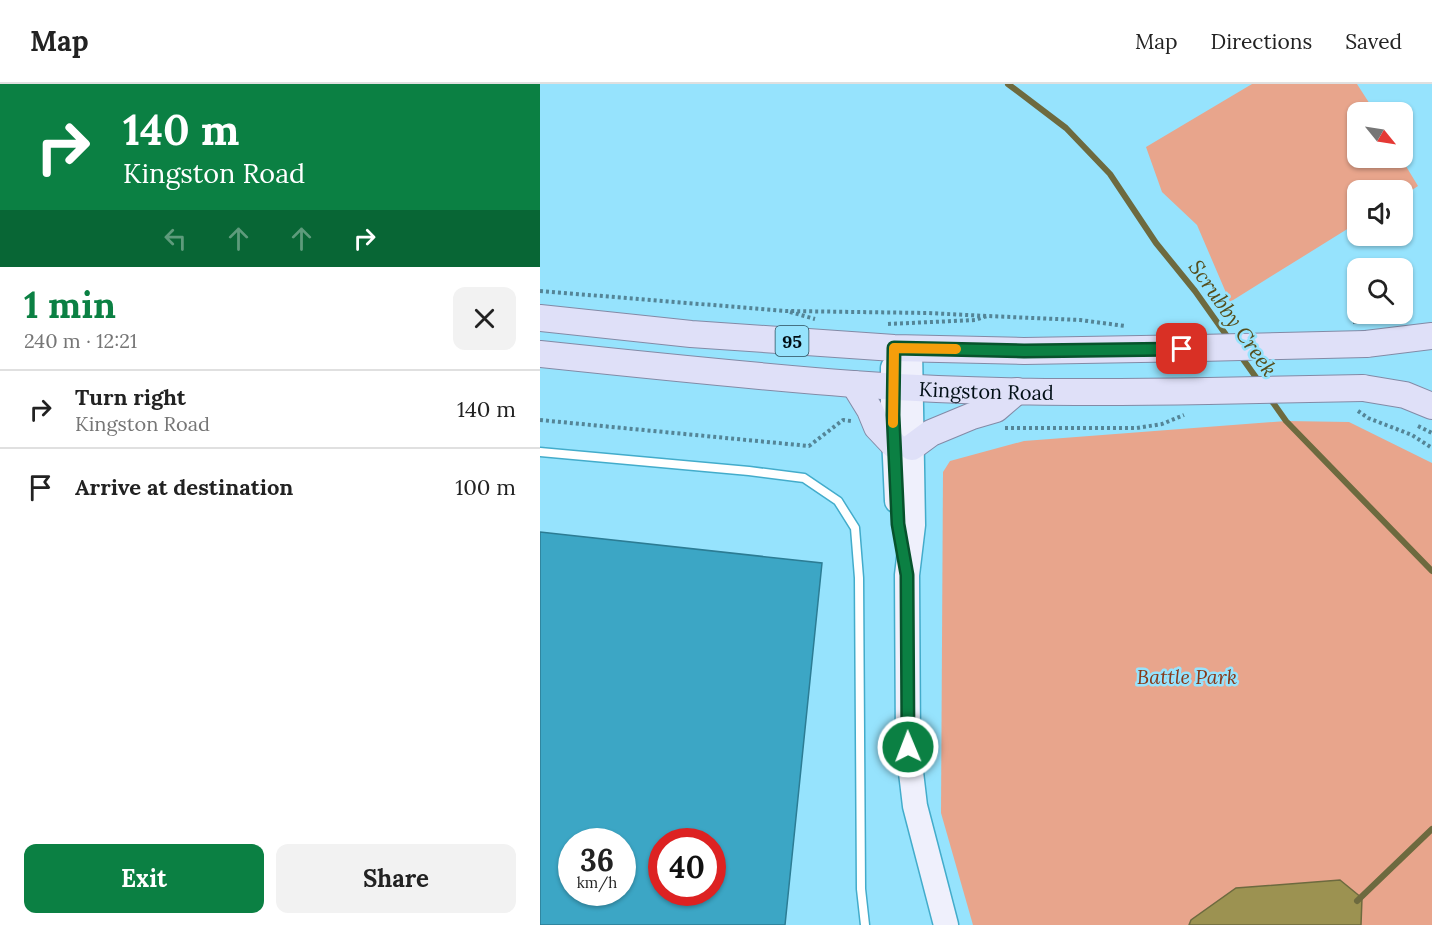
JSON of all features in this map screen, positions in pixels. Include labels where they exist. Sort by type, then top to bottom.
[{"type":"main road","name":"Kingston Road","points":[[540,318],[691,334],[902,348],[1024,351],[1366,344],[1432,336]]},
{"type":"main road","name":"Kingston Road","points":[[540,354],[854,384],[1017,391],[1129,393],[1362,388],[1405,395],[1432,406]]},
{"type":"main road","points":[[854,384],[870,410],[877,427],[903,446],[972,416],[996,409],[1017,391]]},
{"type":"street","points":[[902,348],[903,446],[913,525],[907,575],[910,772],[915,806],[946,925]]},
{"type":"lane","points":[[540,452],[804,478],[838,501],[855,528],[859,578],[861,890],[865,925]]},
{"type":"path","points":[[540,291],[786,311],[928,313],[1080,320],[1135,327]]},
{"type":"path","points":[[786,311],[817,319]]},
{"type":"path","points":[[881,324],[975,320],[987,316]]},
{"type":"path","points":[[540,420],[809,446],[843,420],[852,422],[870,410]]},
{"type":"path","points":[[996,428],[1137,428],[1162,424],[1193,413]]},
{"type":"green space","points":[[1252,84],[1357,84],[1369,102],[1347,102],[1347,168],[1407,168],[1418,186],[1413,189],[1413,180],[1347,180],[1347,229],[1230,302],[1197,225],[1162,192],[1146,147]]},
{"type":"green space","name":"Battle Park","points":[[1286,421],[1349,422],[1432,463],[1432,925],[973,925],[941,813],[943,472],[950,461],[1024,441]]},
{"type":"shaded area","points":[[1340,880],[1362,898],[1361,925],[1189,925],[1191,920],[1236,888]]},
{"type":"building","points":[[540,532],[822,563],[785,925],[540,925]]},
{"type":"waterway","name":"Scrubby Creek","points":[[1008,84],[1066,128],[1110,174],[1156,243],[1195,291],[1229,339]]},
{"type":"waterway","name":"Scrubby Creek","points":[[1240,355],[1260,383]]},
{"type":"waterway","name":"Scrubby Creek","points":[[1269,397],[1286,421],[1432,571]]},
{"type":"waterway","name":"Scrubby Creek","points":[[1357,901],[1432,829]]},
{"type":"slow traffic","points":[[893,423],[894,348],[956,349]]},
{"type":"route","points":[[908,747],[907,575],[898,524],[893,415],[894,348],[1024,351],[1182,349]]}]
